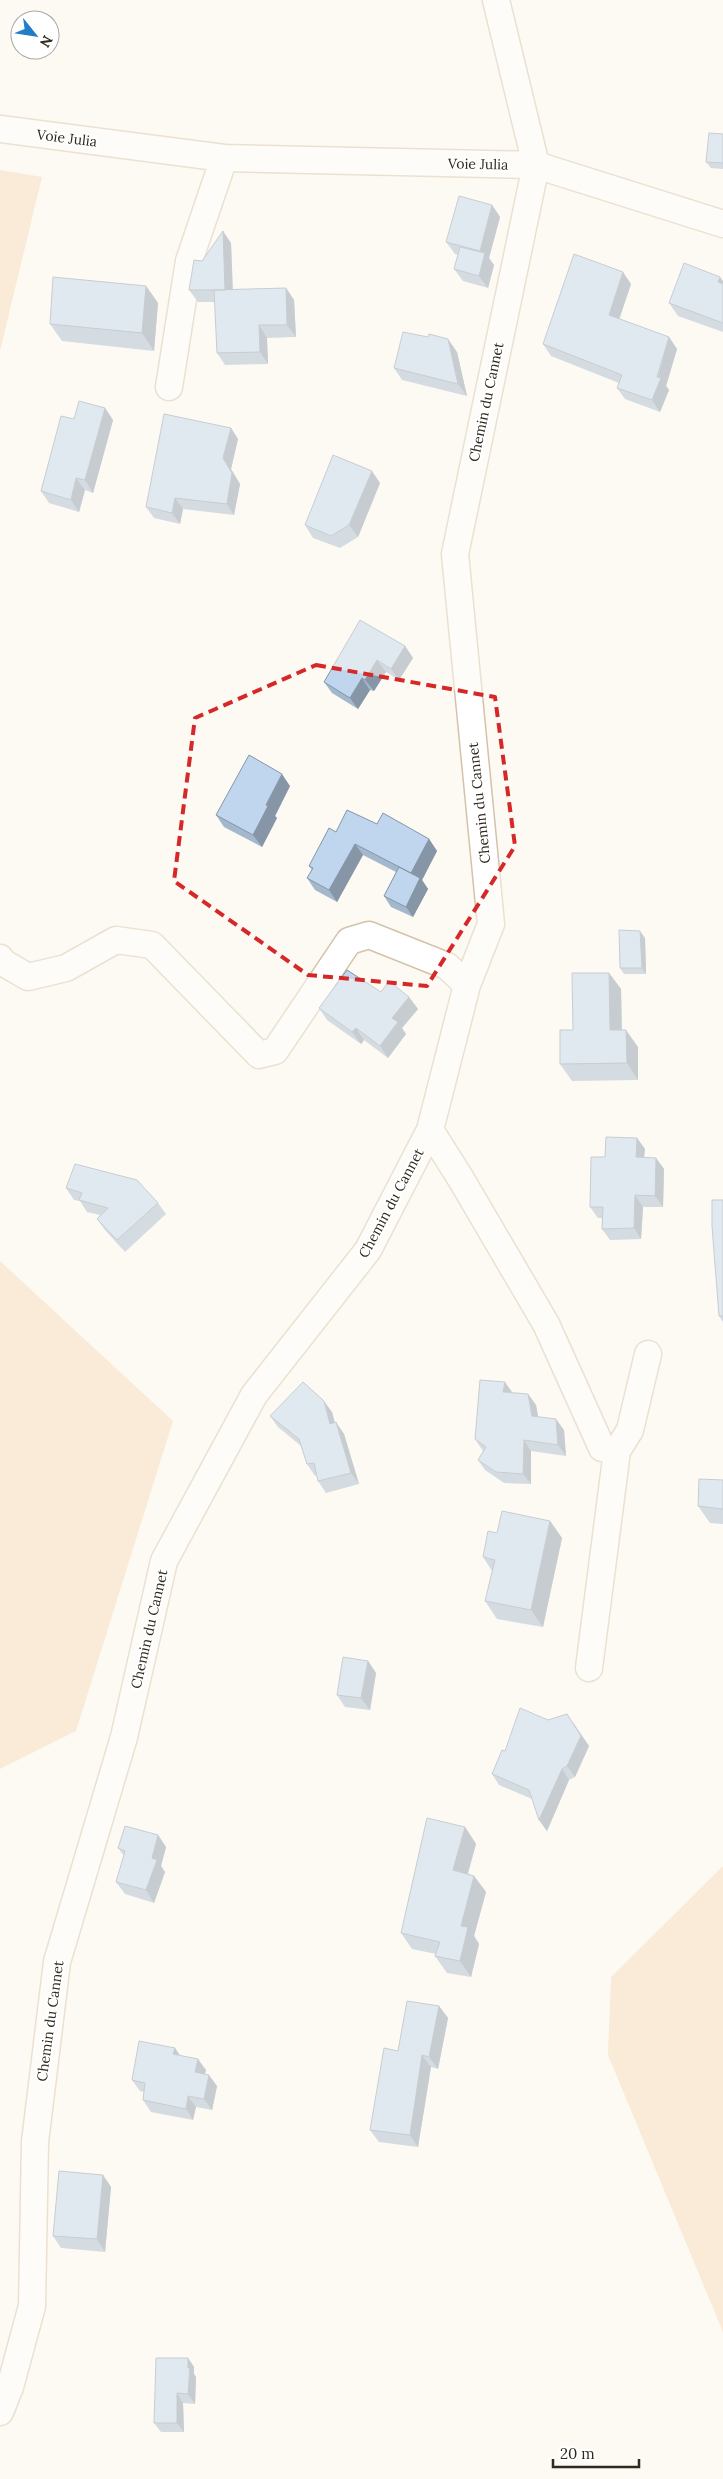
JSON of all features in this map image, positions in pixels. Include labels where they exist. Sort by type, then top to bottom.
[{"type":"street","name":"Chemin du Cannet","points":[[0,2412],[10,2387],[32,2306],[34,2142],[57,1962],[124,1737],[164,1560],[254,1394],[368,1250],[430,1130],[468,985],[492,924],[455,554],[536,165],[496,0]]},
{"type":"street","name":"Voie Julia","points":[[0,129],[224,158],[536,165],[723,224]]},
{"type":"street","points":[[169,387],[189,261],[224,158]]},
{"type":"street","points":[[0,958],[4,963],[28,977],[66,968],[116,940],[152,945],[259,1055],[275,1051],[349,941],[369,935],[447,966],[468,985]]},
{"type":"street","points":[[430,1130],[546,1324],[602,1448],[617,1451]]},
{"type":"street","points":[[589,1668],[617,1451],[630,1430],[648,1354]]},
{"type":"highlighted area","points":[[316,665],[495,697],[515,846],[427,986],[308,975],[174,881],[195,718]]},
{"type":"shaded area","points":[[0,170],[42,177],[0,351]]},
{"type":"shaded area","points":[[0,1261],[173,1421],[76,1731],[0,1769]]},
{"type":"shaded area","points":[[723,1866],[723,2332],[608,2055],[611,1977]]},
{"type":"building","points":[[709,133],[723,134],[723,163],[706,162]]},
{"type":"building","points":[[459,196],[492,205],[480,251],[446,242]]},
{"type":"building","points":[[223,231],[225,290],[189,290],[194,260],[202,261]]},
{"type":"building","points":[[460,247],[485,253],[479,276],[454,269]]},
{"type":"building","points":[[574,254],[623,272],[609,315],[669,337],[657,377],[661,378],[652,400],[617,388],[622,375],[543,344]]},
{"type":"building","points":[[684,263],[720,277],[718,282],[723,284],[723,323],[669,303]]},
{"type":"building","points":[[53,277],[146,286],[142,333],[50,324]]},
{"type":"building","points":[[286,288],[287,325],[259,325],[260,352],[217,353],[214,290]]},
{"type":"building","points":[[403,332],[428,337],[429,334],[448,339],[458,384],[394,368]]},
{"type":"building","points":[[79,401],[105,408],[85,480],[76,478],[71,500],[41,491],[61,416],[74,419]]},
{"type":"building","points":[[164,414],[231,428],[223,458],[232,473],[227,504],[175,498],[172,513],[146,507]]},
{"type":"building","points":[[333,455],[372,471],[349,525],[331,536],[305,525]]},
{"type":"building","points":[[360,620],[405,646],[391,669],[377,660],[365,680],[362,678],[350,698],[324,682]]},
{"type":"building","points":[[249,755],[282,774],[253,835],[216,815]]},
{"type":"building","points":[[347,810],[377,824],[383,813],[429,839],[411,873],[355,844],[329,890],[307,878],[313,868],[309,866],[329,828],[336,832]]},
{"type":"building","points":[[399,867],[420,878],[406,907],[384,896]]},
{"type":"building","points":[[619,930],[640,931],[642,968],[620,968]]},
{"type":"building","points":[[347,970],[381,992],[389,981],[409,997],[392,1018],[398,1022],[380,1046],[356,1028],[352,1032],[319,1008]]},
{"type":"building","points":[[572,973],[609,973],[610,1030],[626,1030],[627,1063],[560,1064],[560,1030],[573,1030]]},
{"type":"building","points":[[606,1137],[637,1138],[636,1157],[656,1158],[655,1196],[635,1195],[634,1228],[602,1229],[603,1207],[590,1207],[591,1157],[605,1157]]},
{"type":"building","points":[[75,1164],[137,1180],[158,1203],[117,1240],[97,1219],[108,1208],[79,1200],[82,1193],[66,1188]]},
{"type":"building","points":[[712,1200],[723,1200],[723,1316],[719,1316],[712,1226]]},
{"type":"building","points":[[480,1380],[505,1382],[503,1392],[528,1394],[532,1416],[556,1419],[558,1445],[524,1440],[523,1474],[496,1472],[478,1460],[486,1447],[475,1439]]},
{"type":"building","points":[[303,1382],[324,1401],[330,1424],[336,1422],[351,1473],[318,1481],[314,1463],[307,1464],[299,1439],[270,1416]]},
{"type":"building","points":[[699,1479],[723,1480],[723,1509],[698,1506]]},
{"type":"building","points":[[502,1511],[550,1521],[531,1610],[485,1601],[495,1560],[483,1557],[488,1531],[497,1533]]},
{"type":"building","points":[[343,1657],[368,1661],[361,1698],[337,1695]]},
{"type":"building","points":[[520,1708],[548,1720],[567,1714],[581,1736],[567,1766],[562,1769],[539,1820],[529,1790],[492,1774],[502,1750],[505,1751]]},
{"type":"building","points":[[427,1818],[465,1827],[453,1870],[474,1876],[461,1926],[468,1927],[460,1961],[435,1956],[440,1942],[401,1933]]},
{"type":"building","points":[[125,1826],[158,1835],[152,1858],[157,1860],[146,1890],[116,1882],[125,1851],[118,1848]]},
{"type":"building","points":[[407,2001],[439,2006],[429,2057],[422,2055],[410,2135],[370,2130],[384,2048],[398,2051]]},
{"type":"building","points":[[139,2041],[175,2048],[173,2054],[198,2059],[195,2072],[209,2075],[204,2099],[188,2096],[186,2109],[143,2100],[145,2083],[132,2080]]},
{"type":"building","points":[[59,2171],[103,2175],[97,2239],[53,2236]]},
{"type":"building","points":[[156,2358],[188,2358],[188,2368],[190,2368],[188,2394],[177,2393],[177,2423],[154,2423]]}]
